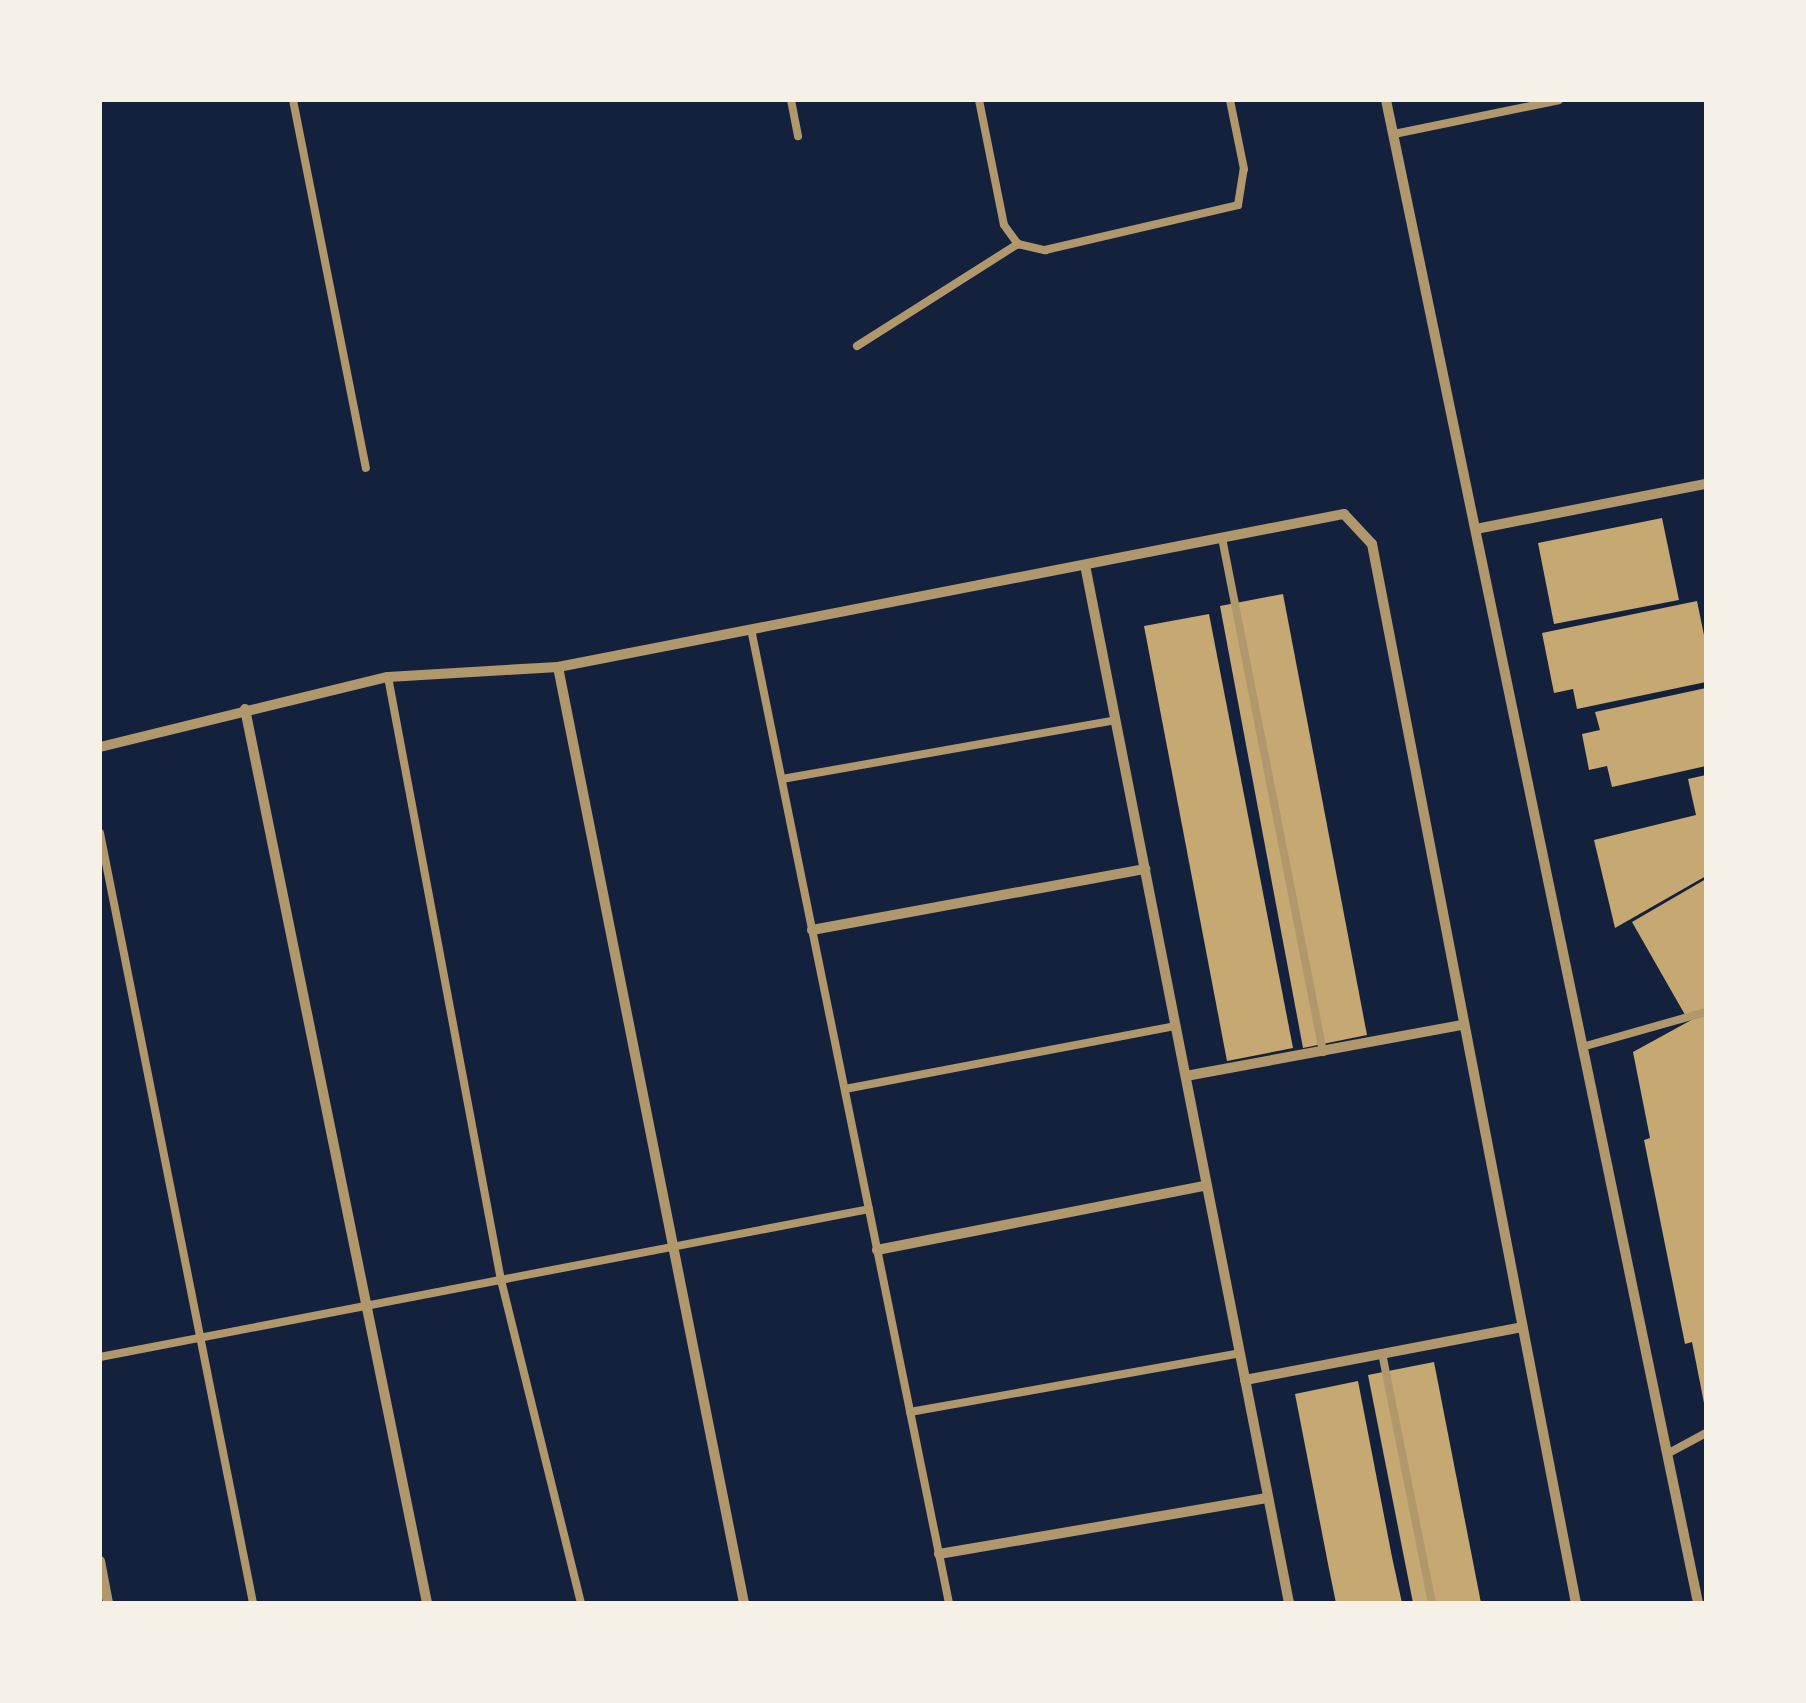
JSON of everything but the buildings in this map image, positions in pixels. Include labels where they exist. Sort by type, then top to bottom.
[{"type":"street","points":[[1386,100],[1698,1603]]},
{"type":"street","points":[[1476,529],[1706,484]]},
{"type":"street","points":[[100,747],[388,677],[558,667],[1344,514],[1372,544],[1576,1603]]},
{"type":"street","points":[[1085,564],[1289,1603]]},
{"type":"street","points":[[558,667],[744,1603]]},
{"type":"street","points":[[245,709],[428,1603]]},
{"type":"street","points":[[812,930],[1145,869]]},
{"type":"street","points":[[1186,1076],[1462,1025]]},
{"type":"street","points":[[877,1250],[1207,1186]]},
{"type":"street","points":[[1245,1380],[1522,1326]]},
{"type":"street","points":[[939,1554],[1268,1498]]},
{"type":"street","points":[[100,1561],[108,1603]]},
{"type":"lane","points":[[292,100],[366,468]]},
{"type":"lane","points":[[791,100],[798,136]]},
{"type":"lane","points":[[979,100],[1004,225],[1018,244],[1044,250],[1238,206],[1244,169],[1230,100]]},
{"type":"lane","points":[[1394,134],[1558,100]]},
{"type":"lane","points":[[857,346],[1018,244]]},
{"type":"lane","points":[[1222,538],[1323,1052]]},
{"type":"lane","points":[[751,629],[949,1603]]},
{"type":"lane","points":[[388,677],[501,1280],[581,1603]]},
{"type":"lane","points":[[782,780],[1116,720]]},
{"type":"lane","points":[[100,833],[253,1603]]},
{"type":"lane","points":[[1582,1047],[1706,1012]]},
{"type":"lane","points":[[845,1089],[1176,1026]]},
{"type":"lane","points":[[100,1357],[869,1208]]},
{"type":"lane","points":[[1382,1353],[1432,1603]]},
{"type":"lane","points":[[910,1412],[1240,1354]]},
{"type":"lane","points":[[1667,1454],[1706,1434]]}]
